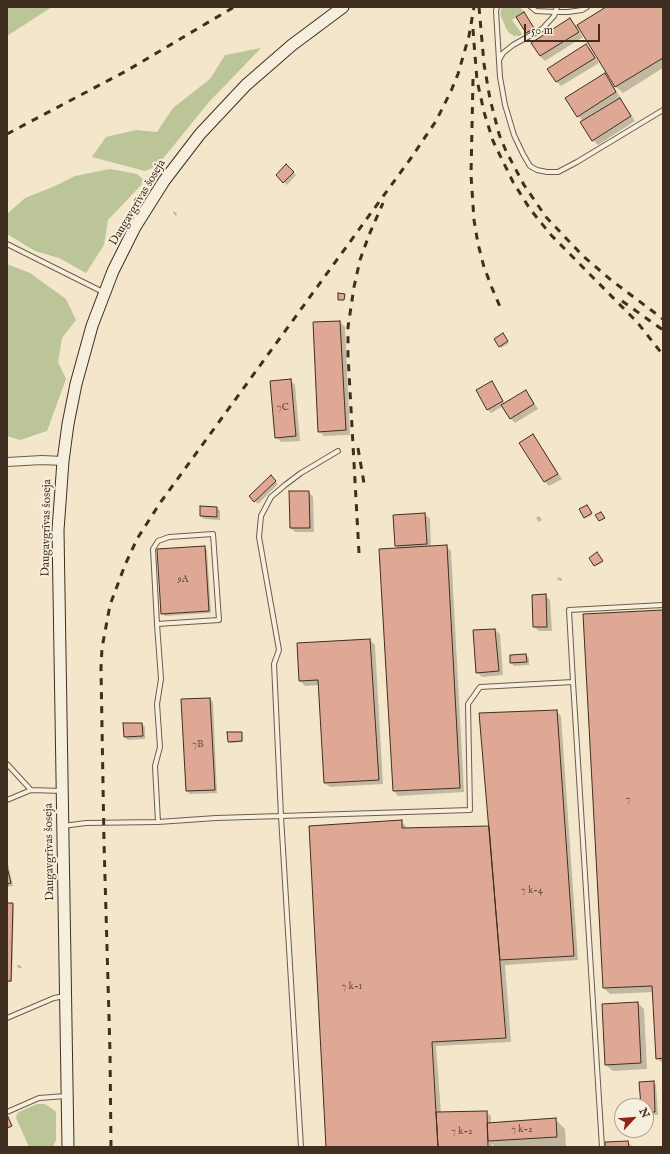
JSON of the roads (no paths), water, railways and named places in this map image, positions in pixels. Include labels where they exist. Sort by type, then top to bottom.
[{"type":"main road","name":"Daugavgrīvas šoseja","points":[[68,1147],[58,530],[63,461],[71,404],[80,365],[104,293],[122,254],[143,214],[168,175],[200,134],[231,99],[260,71],[343,7]]},
{"type":"street","points":[[7,462],[42,460],[63,461]]},
{"type":"lane","points":[[497,7],[500,77],[505,105],[514,135],[522,154],[530,166],[546,172],[558,172],[663,110]]},
{"type":"lane","points":[[531,7],[536,11],[555,12],[582,10],[587,7]]},
{"type":"lane","points":[[499,60],[503,53],[513,45],[542,29],[554,16],[557,7]]},
{"type":"lane","points":[[7,244],[104,293]]},
{"type":"lane","points":[[301,1147],[274,664],[279,650],[259,537],[260,516],[271,497],[285,485],[301,473],[338,451]]},
{"type":"lane","points":[[157,624],[219,620],[214,534],[169,537],[158,541],[153,549],[157,624],[161,679],[157,704],[160,747],[155,766],[158,822]]},
{"type":"lane","points":[[602,1147],[569,610],[663,604]]},
{"type":"lane","points":[[63,826],[86,823],[158,822],[216,818],[470,810],[468,704],[480,687],[573,682]]},
{"type":"lane","points":[[7,765],[32,790]]},
{"type":"lane","points":[[7,800],[32,790],[62,791]]},
{"type":"lane","points":[[7,1018],[54,998],[65,996]]},
{"type":"lane","points":[[7,1112],[38,1098],[67,1096]]},
{"type":"railway","points":[[7,134],[128,70],[234,7]]},
{"type":"railway","points":[[111,1147],[101,668],[102,648],[110,605],[125,565],[137,539],[160,503],[411,158],[436,121],[458,74],[469,36],[474,7]]},
{"type":"railway","points":[[479,7],[484,64],[490,99],[499,134],[524,185],[546,217],[583,256],[611,280],[663,319]]},
{"type":"railway","points":[[473,29],[477,80],[484,112],[493,141],[513,182],[530,209],[551,235],[637,322],[663,355]]},
{"type":"railway","points":[[473,79],[471,175],[474,220],[484,267],[501,309]]},
{"type":"railway","points":[[359,553],[348,355],[348,327],[360,260],[383,203]]},
{"type":"railway","points":[[622,301],[663,330]]},
{"type":"railway","points":[[358,448],[365,489]]}]
